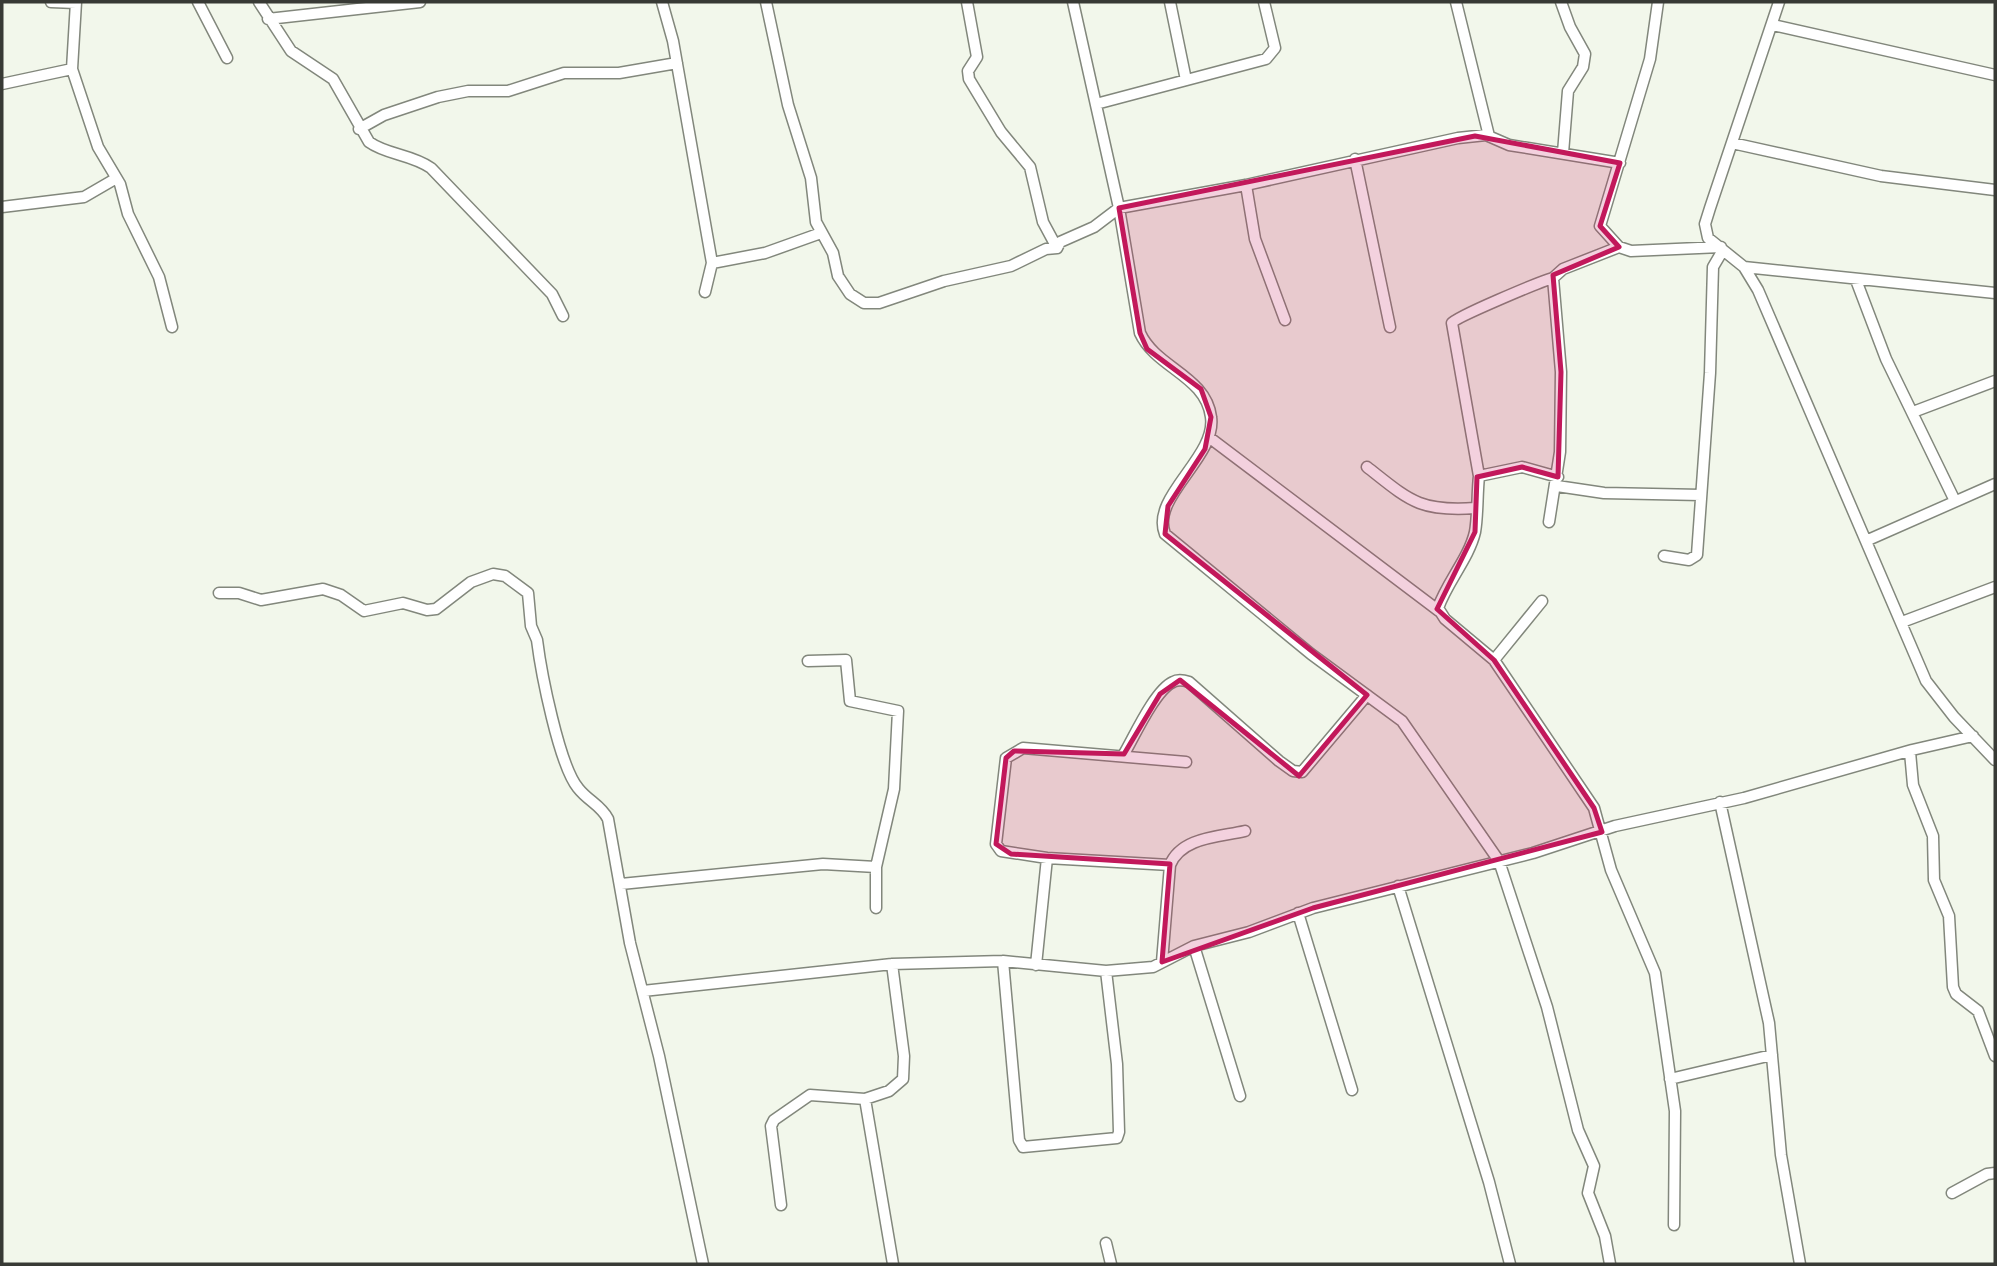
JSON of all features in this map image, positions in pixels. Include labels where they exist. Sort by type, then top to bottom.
[{"type":"street","points":[[51,2],[76,3],[72,69],[98,147],[116,179],[159,277],[172,327]]},
{"type":"street","points":[[198,2],[227,58]]},
{"type":"street","points":[[259,2],[268,19],[296,56],[332,79],[359,129],[376,147],[411,156],[431,168],[552,294],[563,316]]},
{"type":"street","points":[[268,19],[420,2]]},
{"type":"street","points":[[663,2],[677,63],[712,263],[705,292]]},
{"type":"street","points":[[766,2],[788,105],[811,178],[821,233],[833,253],[842,284],[857,300],[872,305],[944,281],[1011,266],[1046,249],[1057,248]]},
{"type":"street","points":[[967,2],[977,57],[968,71],[969,79],[1001,132],[1030,167],[1043,222],[1057,248]]},
{"type":"street","points":[[1073,2],[1119,208],[1140,332],[1147,349],[1201,389],[1211,417],[1210,438],[1168,506],[1162,527],[1165,534],[1311,654],[1402,721],[1499,861],[1546,1007],[1578,1129],[1594,1166],[1588,1193],[1605,1237],[1610,1264]]},
{"type":"street","points":[[1170,2],[1186,80]]},
{"type":"street","points":[[1096,104],[1266,59],[1275,48],[1264,2]]},
{"type":"street","points":[[1456,2],[1489,136]]},
{"type":"street","points":[[1561,2],[1570,27],[1585,54],[1583,67],[1568,91],[1563,153]]},
{"type":"street","points":[[1658,2],[1650,59],[1600,226],[1606,236],[1619,247],[1631,251],[1723,248]]},
{"type":"street","points":[[1779,2],[1705,224],[1708,237],[1744,267],[1758,290],[1931,691],[1995,760]]},
{"type":"street","points":[[1773,25],[1995,75]]},
{"type":"street","points":[[359,129],[384,114],[438,97],[468,91],[502,92],[564,72],[619,73],[677,63]]},
{"type":"street","points":[[2,84],[72,69]]},
{"type":"street","points":[[1057,248],[1060,242],[1094,227],[1119,208],[1246,185],[1458,138],[1489,136],[1508,145],[1620,163]]},
{"type":"street","points":[[1732,143],[1881,176],[1995,190]]},
{"type":"street","points":[[1355,159],[1390,327]]},
{"type":"street","points":[[2,207],[84,197],[116,179]]},
{"type":"street","points":[[1246,185],[1255,239],[1285,320]]},
{"type":"street","points":[[712,263],[765,253],[821,233]]},
{"type":"street","points":[[1438,611],[1475,532],[1475,508],[1479,499],[1479,477],[1452,323],[1463,313],[1498,303],[1553,278],[1563,269],[1619,247]]},
{"type":"street","points":[[1664,556],[1689,561],[1697,555],[1710,373],[1713,267],[1723,248]]},
{"type":"street","points":[[1744,267],[1995,293]]},
{"type":"street","points":[[1549,522],[1557,482],[1561,372],[1553,278]]},
{"type":"street","points":[[1856,280],[1886,359],[1955,501]]},
{"type":"street","points":[[1913,412],[1995,381]]},
{"type":"street","points":[[1210,438],[1438,611],[1494,660],[1594,808],[1602,832],[1600,838],[1611,870],[1655,973],[1676,1133],[1674,1225]]},
{"type":"street","points":[[1367,467],[1417,503],[1447,511],[1475,508]]},
{"type":"street","points":[[1479,477],[1522,467],[1557,482],[1605,493],[1701,495]]},
{"type":"street","points":[[1868,540],[1995,484]]},
{"type":"street","points":[[219,593],[239,593],[261,600],[323,589],[341,594],[364,611],[403,603],[427,610],[436,609],[471,582],[483,577],[505,576],[528,593],[531,626],[537,640],[567,768],[579,789],[602,807],[608,819],[630,943],[703,1264]]},
{"type":"street","points":[[1902,622],[1995,587]]},
{"type":"street","points":[[1494,660],[1542,601]]},
{"type":"street","points":[[808,661],[846,660],[850,701],[898,710],[894,789],[876,867],[876,908]]},
{"type":"street","points":[[1124,754],[1160,694],[1171,682],[1180,680],[1189,682],[1279,761],[1293,771],[1302,772],[1367,695]]},
{"type":"street","points":[[643,991],[891,964],[1003,961],[1106,971],[1153,967],[1194,946],[1249,932],[1298,913],[1499,861],[1615,826],[1664,817],[1973,736]]},
{"type":"street","points":[[1170,865],[1047,858],[1001,851],[996,844],[1006,758],[1023,748],[1124,754],[1186,762]]},
{"type":"street","points":[[1910,752],[1913,785],[1933,836],[1934,880],[1949,916],[1953,987],[1956,994],[1978,1011],[1995,1056]]},
{"type":"street","points":[[1720,802],[1769,1023],[1780,1155],[1800,1264]]},
{"type":"street","points":[[1162,962],[1170,865],[1180,848],[1245,831]]},
{"type":"street","points":[[1036,965],[1047,858]]},
{"type":"street","points":[[621,884],[823,864],[876,867]]},
{"type":"street","points":[[1398,886],[1489,1182],[1510,1264]]},
{"type":"street","points":[[1298,913],[1352,1090]]},
{"type":"street","points":[[1194,946],[1240,1096]]},
{"type":"street","points":[[1003,961],[1019,1140],[1023,1147],[1117,1138],[1117,1063],[1106,971]]},
{"type":"street","points":[[780,1205],[771,1126],[774,1120],[791,1111],[810,1095],[865,1099],[889,1091],[903,1079],[904,1056],[891,964]]},
{"type":"street","points":[[1670,1079],[1772,1055]]},
{"type":"street","points":[[865,1099],[893,1264]]},
{"type":"street","points":[[1952,1193],[1995,1172]]},
{"type":"street","points":[[1106,1243],[1111,1264]]},
{"type":"highlighted area","points":[[1475,136],[1620,163],[1600,226],[1619,247],[1553,275],[1561,372],[1558,477],[1522,467],[1477,477],[1475,532],[1437,609],[1494,660],[1594,808],[1602,832],[1313,908],[1162,962],[1170,864],[1011,854],[996,844],[1006,758],[1014,751],[1124,754],[1160,694],[1180,680],[1299,776],[1367,695],[1165,534],[1168,506],[1205,449],[1211,417],[1201,389],[1147,349],[1140,333],[1119,208]]}]
